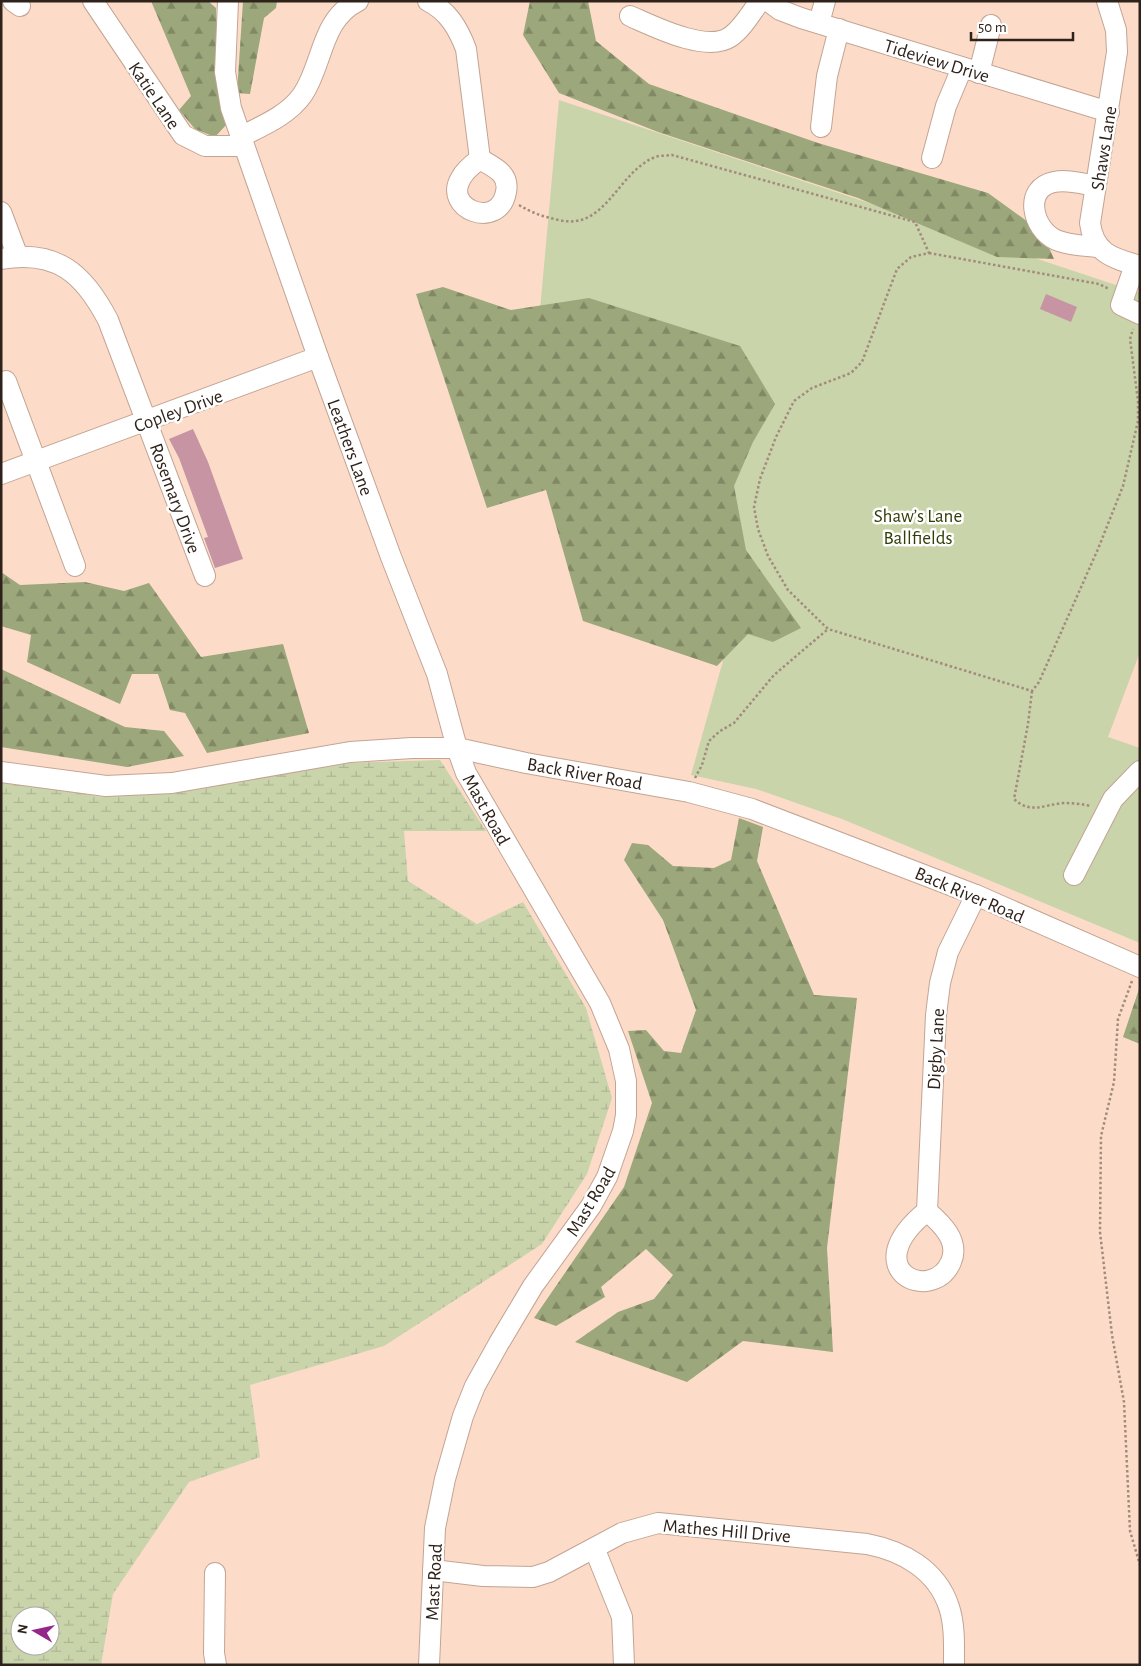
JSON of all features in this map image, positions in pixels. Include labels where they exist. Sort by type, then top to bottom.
[{"type":"street","name":"Katie Lane","points":[[93,1],[183,136],[205,146],[242,142]]},
{"type":"street","name":"Leathers Lane","points":[[228,1],[225,72],[231,108],[318,357],[391,557],[437,674],[457,748]]},
{"type":"street","points":[[242,142],[293,106],[311,81],[331,27],[341,14],[358,1]]},
{"type":"street","points":[[428,1],[450,18],[460,32],[466,49],[480,158],[504,176],[507,186],[505,197],[498,208],[488,213],[469,210],[461,203],[457,193],[459,180],[480,158]]},
{"type":"street","points":[[630,16],[667,32],[704,41],[718,42],[729,37],[760,1]]},
{"type":"street","name":"Tideview Drive","points":[[768,1],[780,10],[819,23],[1109,112]]},
{"type":"street","points":[[819,23],[825,1]]},
{"type":"street","name":"Shaws Lane","points":[[1098,247],[1092,236],[1090,223],[1117,52],[1116,30],[1107,1]]},
{"type":"street","points":[[932,158],[946,106],[970,70],[991,25]]},
{"type":"street","points":[[821,127],[827,76],[839,29]]},
{"type":"street","points":[[1096,186],[1066,181],[1053,182],[1042,188],[1036,198],[1033,210],[1037,222],[1044,232],[1056,239],[1073,245],[1098,247],[1107,254],[1137,265],[1121,305],[1138,313]]},
{"type":"street","points":[[1,212],[10,258]]},
{"type":"street","name":"Rosemary Drive","points":[[10,258],[44,260],[76,274],[87,284],[108,320],[205,576]]},
{"type":"street","name":"Copley Drive","points":[[1,474],[318,357]]},
{"type":"street","points":[[6,381],[75,566]]},
{"type":"street","name":"Back River Road","points":[[1,772],[106,786],[172,783],[350,752],[412,748],[457,748],[721,800],[783,820],[976,895],[1136,973]]},
{"type":"street","name":"Mast Road","points":[[429,1665],[435,1528],[453,1447],[475,1386],[533,1286],[591,1206],[607,1177],[623,1131],[627,1098],[625,1073],[619,1049],[600,1003],[487,811],[466,772],[457,748]]},
{"type":"street","points":[[1074,874],[1107,810],[1125,784],[1140,771]]},
{"type":"street","name":"Digby Lane","points":[[927,1211],[936,1015],[940,983],[948,952],[976,895]]},
{"type":"street","name":"Mathes Hill Drive","points":[[433,1570],[484,1576],[533,1577],[549,1572],[595,1550],[622,1534],[658,1524],[733,1529],[883,1547],[912,1560],[935,1582],[944,1595],[950,1608],[954,1665]]},
{"type":"street","points":[[595,1550],[622,1617],[624,1665]]},
{"type":"street","points":[[215,1573],[214,1653],[216,1665]]},
{"type":"path","points":[[505,197],[535,215],[570,223],[585,220],[601,210],[635,169],[654,157],[672,155],[915,222],[929,253]]},
{"type":"path","points":[[1032,690],[828,629],[788,590],[768,556],[758,529],[754,507],[760,479],[776,437],[794,401],[812,388],[851,373],[862,362],[896,269],[912,257],[929,253],[1055,278],[1099,284],[1124,296]]},
{"type":"path","points":[[1107,810],[1063,803],[1039,809],[1029,808],[1020,805],[1014,799],[1028,724],[1032,690],[1039,682],[1070,615],[1123,486],[1138,421],[1138,401],[1130,338],[1138,313]]},
{"type":"path","points":[[693,781],[702,765],[709,741],[720,731],[734,723],[774,675],[828,629]]},
{"type":"path","points":[[1136,973],[1118,1019],[1114,1082],[1101,1136],[1100,1232],[1112,1335],[1124,1402],[1130,1531],[1140,1565]]},
{"type":"green space","points":[[151,1],[208,1],[216,8],[218,76],[227,124],[215,137],[195,129],[179,110],[191,96]]},
{"type":"green space","points":[[243,1],[277,1],[276,8],[264,18],[250,94],[237,93]]},
{"type":"green space","points":[[530,1],[588,1],[596,41],[649,84],[818,143],[988,193],[1042,232],[1054,259],[997,257],[858,198],[658,132],[559,93],[523,35]]},
{"type":"green space","name":"Shaw’s Lane Ballfields","points":[[559,100],[1140,293],[1140,652],[1108,737],[1140,748],[1140,943],[842,819],[756,789],[691,775],[726,650],[539,321]]},
{"type":"green space","points":[[443,287],[511,310],[589,298],[740,346],[775,404],[753,442],[734,486],[746,550],[801,628],[773,642],[748,634],[717,666],[583,621],[546,490],[487,508],[416,294]]},
{"type":"green space","points":[[1,572],[20,585],[85,582],[124,591],[149,583],[201,657],[283,644],[309,733],[207,753],[185,713],[170,710],[158,674],[132,674],[120,704],[27,662],[31,635],[1,626]]},
{"type":"green space","points":[[1,669],[125,727],[164,731],[184,756],[127,767],[1,747]]},
{"type":"green space","points":[[440,760],[486,831],[404,831],[408,881],[477,924],[523,902],[586,1008],[612,1098],[587,1174],[542,1244],[384,1346],[250,1385],[260,1457],[189,1482],[113,1594],[101,1665],[1,1665],[1,779],[102,797],[193,789],[343,763]]},
{"type":"green space","points":[[739,818],[763,827],[757,861],[814,995],[857,998],[827,1248],[833,1352],[743,1341],[687,1382],[575,1342],[618,1312],[654,1299],[673,1275],[646,1249],[601,1287],[605,1297],[556,1326],[534,1318],[624,1187],[652,1103],[628,1031],[646,1030],[664,1051],[681,1053],[696,1010],[663,920],[624,860],[632,843],[648,845],[673,866],[714,868],[731,860]]},
{"type":"green space","points":[[1140,986],[1140,1044],[1123,1037]]},
{"type":"building","points":[[1046,294],[1077,307],[1071,322],[1040,309]]},
{"type":"building","points":[[193,429],[208,462],[243,559],[215,568],[204,538],[208,537],[179,458],[169,439]]}]
